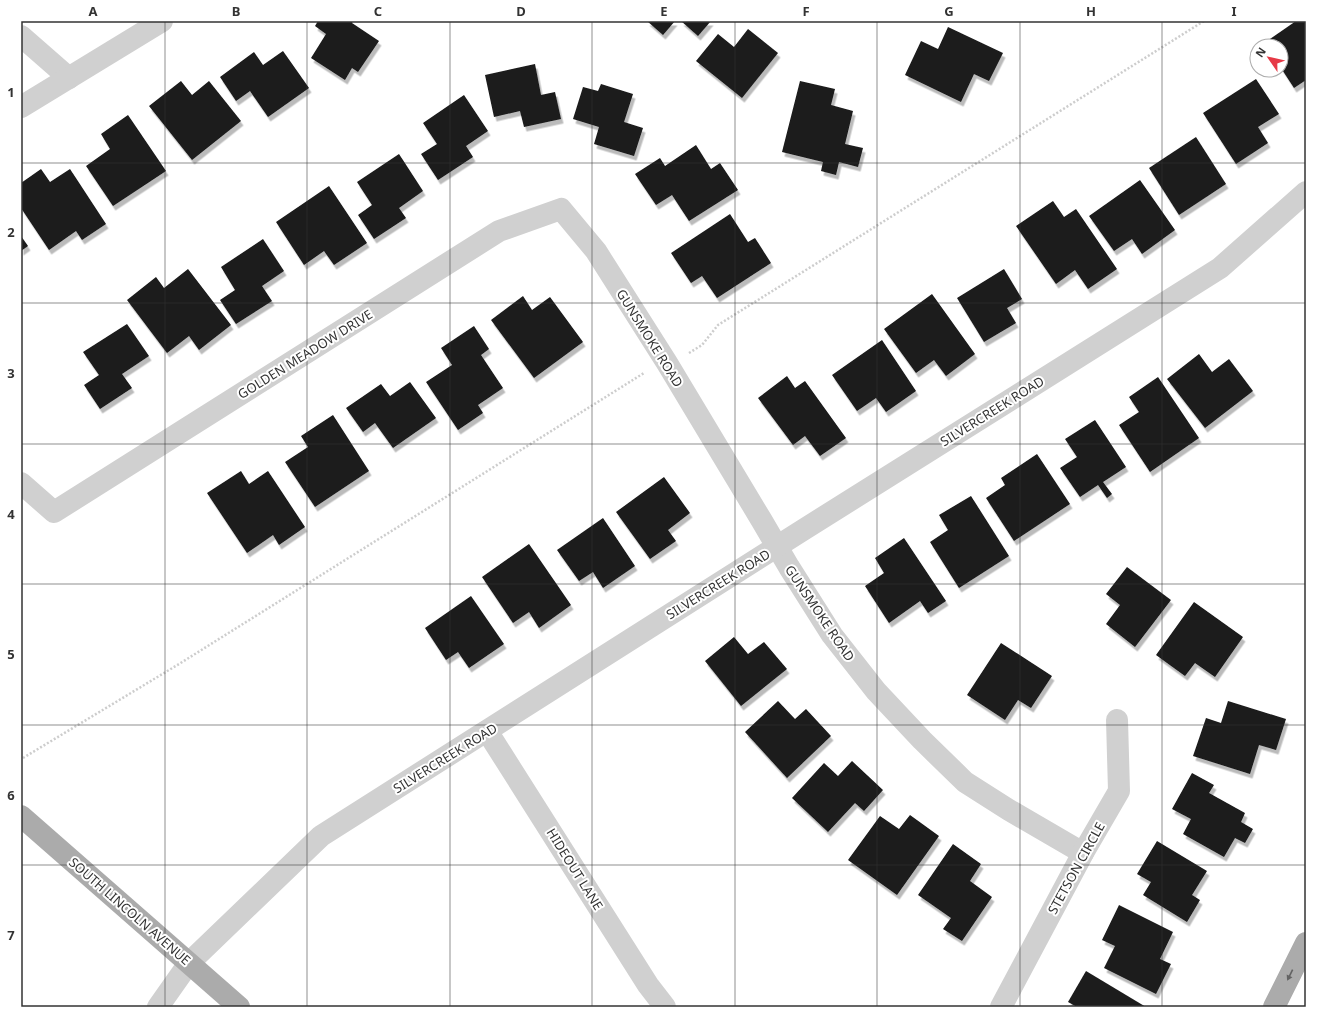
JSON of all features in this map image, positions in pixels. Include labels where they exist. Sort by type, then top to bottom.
[{"type":"main road","name":"SOUTH LINCOLN AVENUE","points":[[21,816],[239,1007]]},
{"type":"main road","points":[[1274,1007],[1306,943]]},
{"type":"street","points":[[21,107],[162,21]]},
{"type":"street","points":[[21,36],[69,78]]},
{"type":"street","name":"SILVERCREEK ROAD","points":[[158,1007],[189,963],[321,836],[1220,268],[1306,192]]},
{"type":"street","name":"GUNSMOKE ROAD","points":[[561,209],[596,251],[667,364],[777,547],[832,635],[876,691],[922,740],[966,782],[1009,810],[1083,853]]},
{"type":"street","name":"GOLDEN MEADOW DRIVE","points":[[21,483],[54,512],[499,231],[561,209]]},
{"type":"street","name":"STETSON CIRCLE","points":[[1001,1007],[1083,853],[1119,791],[1117,720]]},
{"type":"street","name":"HIDEOUT LANE","points":[[487,731],[648,985],[665,1007]]},
{"type":"path","points":[[684,356],[702,345],[718,326],[1204,21]]},
{"type":"path","points":[[22,758],[179,664],[644,373]]},
{"type":"building","points":[[318,21],[353,21],[352,23],[379,41],[358,72],[352,68],[345,80],[311,58],[326,34],[315,26]]},
{"type":"building","points":[[647,21],[675,21],[663,35]]},
{"type":"building","points":[[681,21],[711,21],[698,36]]},
{"type":"building","points":[[1296,21],[1306,21],[1306,80],[1294,88],[1288,78],[1289,78],[1289,38],[1271,38]]},
{"type":"building","points":[[948,27],[1003,53],[989,81],[974,74],[961,102],[905,75],[921,41],[938,49]]},
{"type":"building","points":[[748,29],[778,53],[742,98],[696,61],[718,34],[734,47]]},
{"type":"building","points":[[283,51],[309,88],[268,117],[250,91],[236,101],[220,77],[254,52],[263,65]]},
{"type":"building","points":[[535,64],[541,95],[555,92],[561,119],[524,127],[520,111],[494,117],[485,75]]},
{"type":"building","points":[[1256,79],[1279,114],[1258,127],[1268,143],[1236,164],[1203,113]]},
{"type":"building","points":[[181,81],[192,95],[209,81],[241,121],[192,160],[149,106]]},
{"type":"building","points":[[800,81],[835,89],[831,105],[853,111],[845,144],[863,148],[858,167],[839,162],[836,175],[821,171],[823,162],[782,152]]},
{"type":"building","points":[[601,84],[633,94],[624,122],[643,128],[634,156],[594,144],[599,127],[573,119],[583,87],[598,91]]},
{"type":"building","points":[[464,95],[488,131],[466,146],[473,157],[438,180],[421,154],[437,144],[423,123]]},
{"type":"building","points":[[128,115],[166,171],[113,206],[86,166],[110,149],[101,134]]},
{"type":"building","points":[[1196,137],[1226,184],[1179,215],[1149,168]]},
{"type":"building","points":[[696,145],[711,169],[720,163],[738,190],[689,221],[672,195],[656,205],[635,174],[660,158],[665,166]]},
{"type":"building","points":[[399,154],[423,191],[399,208],[406,218],[374,239],[358,215],[372,205],[357,182]]},
{"type":"building","points":[[41,169],[50,182],[70,169],[106,224],[82,240],[76,231],[49,250],[21,208],[21,183]]},
{"type":"building","points":[[1140,180],[1175,230],[1142,254],[1132,239],[1114,251],[1089,216]]},
{"type":"building","points":[[329,186],[367,243],[334,265],[324,251],[304,265],[276,222]]},
{"type":"building","points":[[1053,201],[1064,217],[1076,209],[1117,269],[1088,289],[1075,270],[1056,284],[1016,226]]},
{"type":"building","points":[[730,214],[748,242],[755,238],[771,263],[717,298],[702,276],[691,283],[671,253]]},
{"type":"building","points":[[21,236],[28,246],[21,251]]},
{"type":"building","points":[[263,239],[284,271],[262,286],[272,301],[236,324],[220,300],[235,290],[221,267]]},
{"type":"building","points":[[188,269],[231,325],[199,350],[189,336],[167,353],[127,300],[156,277],[164,288]]},
{"type":"building","points":[[1004,269],[1022,299],[1007,308],[1016,323],[984,342],[957,298]]},
{"type":"building","points":[[932,294],[975,354],[946,376],[934,360],[916,373],[884,329]]},
{"type":"building","points":[[523,296],[532,310],[550,297],[583,342],[534,378],[491,320]]},
{"type":"building","points":[[127,324],[149,356],[122,374],[132,388],[100,409],[84,385],[99,375],[83,352]]},
{"type":"building","points":[[474,326],[489,349],[481,355],[503,388],[478,405],[483,413],[458,430],[426,382],[452,365],[441,348]]},
{"type":"building","points":[[882,340],[916,391],[886,412],[876,398],[857,411],[832,375]]},
{"type":"building","points":[[1199,354],[1212,372],[1229,359],[1253,391],[1205,428],[1167,379]]},
{"type":"building","points":[[787,376],[795,388],[805,381],[846,438],[820,456],[805,436],[793,445],[758,398]]},
{"type":"building","points":[[1158,377],[1199,438],[1150,472],[1119,425],[1139,412],[1129,397]]},
{"type":"building","points":[[410,382],[436,418],[393,448],[375,423],[363,432],[346,408],[381,384],[390,396]]},
{"type":"building","points":[[333,415],[369,471],[315,507],[285,462],[308,447],[301,436]]},
{"type":"building","points":[[1095,420],[1126,467],[1103,482],[1112,494],[1107,498],[1098,485],[1080,497],[1060,468],[1077,457],[1065,439]]},
{"type":"building","points":[[1037,454],[1070,504],[1014,541],[986,498],[1005,485],[1001,478]]},
{"type":"building","points":[[241,471],[249,484],[268,471],[305,527],[279,545],[273,535],[247,553],[207,493]]},
{"type":"building","points":[[664,477],[690,513],[668,530],[676,541],[650,559],[616,512]]},
{"type":"building","points":[[971,496],[1009,556],[959,588],[930,542],[948,530],[939,515]]},
{"type":"building","points":[[603,518],[635,566],[603,588],[593,572],[579,581],[557,550]]},
{"type":"building","points":[[904,538],[946,601],[928,613],[920,601],[889,623],[865,586],[884,573],[875,558]]},
{"type":"building","points":[[529,544],[571,605],[539,628],[529,612],[513,623],[482,577]]},
{"type":"building","points":[[1127,567],[1171,600],[1135,647],[1106,624],[1120,605],[1106,594]]},
{"type":"building","points":[[471,596],[504,644],[469,668],[458,652],[446,660],[425,628]]},
{"type":"building","points":[[1194,602],[1243,637],[1215,677],[1195,663],[1185,676],[1156,655]]},
{"type":"building","points":[[734,637],[748,654],[764,642],[787,669],[741,706],[705,661]]},
{"type":"building","points":[[1001,643],[1052,676],[1031,708],[1018,700],[1005,720],[967,695]]},
{"type":"building","points":[[778,701],[795,719],[806,709],[831,736],[787,778],[745,732]]},
{"type":"building","points":[[1228,701],[1286,719],[1276,750],[1259,745],[1250,774],[1193,756],[1206,718],[1221,723]]},
{"type":"building","points":[[852,761],[883,790],[864,811],[855,803],[828,832],[792,798],[824,763],[838,776]]},
{"type":"building","points":[[1192,773],[1214,785],[1209,793],[1245,813],[1241,822],[1253,829],[1245,843],[1235,838],[1224,857],[1183,834],[1191,819],[1172,809]]},
{"type":"building","points":[[910,815],[939,836],[897,895],[848,860],[880,816],[899,829]]},
{"type":"building","points":[[1157,841],[1207,871],[1192,895],[1200,900],[1187,922],[1143,895],[1151,882],[1137,874]]},
{"type":"building","points":[[953,844],[981,864],[970,881],[992,897],[962,941],[943,929],[951,918],[918,895]]},
{"type":"building","points":[[1119,905],[1173,932],[1160,959],[1171,964],[1156,994],[1104,968],[1115,946],[1102,940]]},
{"type":"building","points":[[1086,971],[1146,1007],[1077,1007],[1068,1002]]}]
